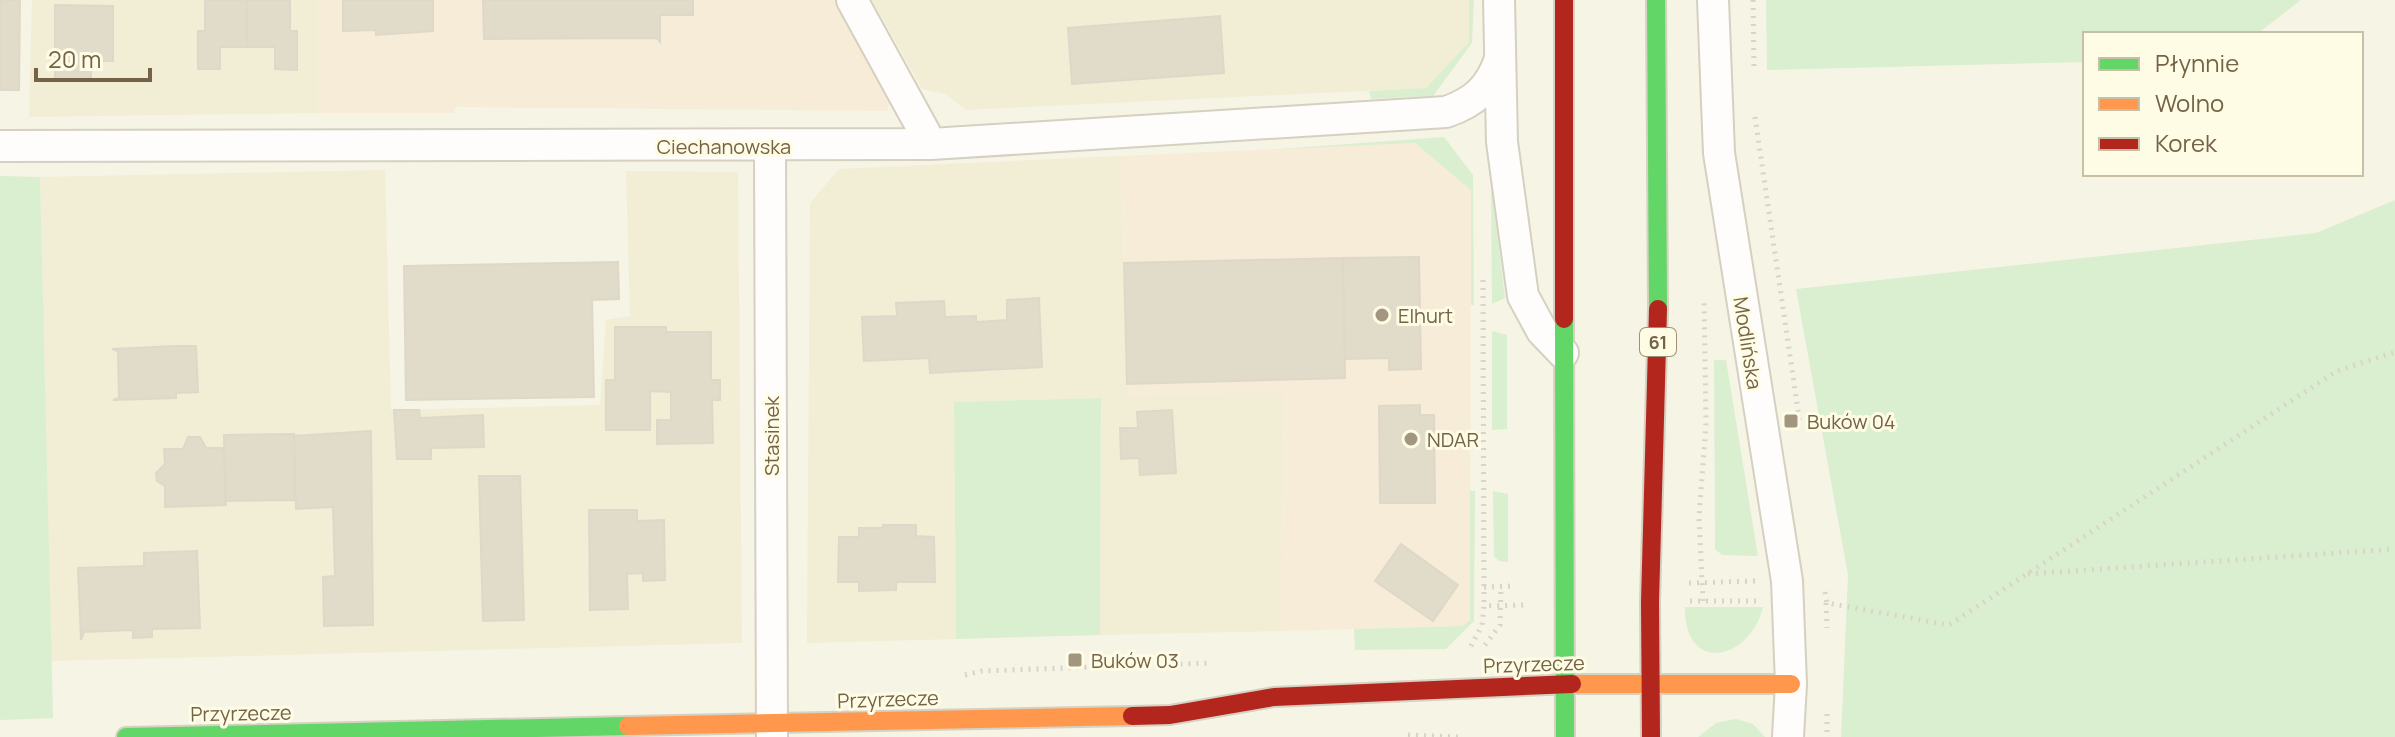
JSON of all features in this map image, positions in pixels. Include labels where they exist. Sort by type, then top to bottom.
[{"type":"street","points":[[852,0],[931,144]]},
{"type":"street","points":[[1499,0],[1502,142],[1523,296],[1542,331],[1563,353]]},
{"type":"street","points":[[1564,0],[1565,737]]},
{"type":"street","name":"61","points":[[1651,737],[1658,333],[1656,0]]},
{"type":"street","name":"Modlińska","points":[[1713,0],[1719,153],[1787,581],[1791,684],[1788,737]]},
{"type":"street","name":"Ciechanowska","points":[[0,146],[770,147],[931,144],[1446,112],[1466,105],[1480,95],[1495,74],[1500,59]]},
{"type":"street","name":"Ciechanowska","points":[[1446,112],[1476,122],[1502,142]]},
{"type":"street","name":"Stasinek","points":[[770,147],[772,731]]},
{"type":"street","name":"Przyrzecze","points":[[126,737],[772,731],[1170,715],[1274,697],[1565,684],[1650,685]]},
{"type":"street","points":[[1650,685],[1791,684]]},
{"type":"path","points":[[1753,0],[1754,78]]},
{"type":"path","points":[[1754,110],[1802,437]]},
{"type":"path","points":[[1471,652],[1484,621],[1483,275]]},
{"type":"path","points":[[1703,601],[1699,518],[1706,424],[1704,289]]},
{"type":"path","points":[[1824,588],[1827,603],[1949,625],[2337,371],[2395,352]]},
{"type":"path","points":[[2027,574],[2395,549]]},
{"type":"path","points":[[1681,583],[1764,581]]},
{"type":"path","points":[[1484,587],[1513,586]]},
{"type":"path","points":[[1463,655],[1486,644],[1500,625],[1501,587]]},
{"type":"path","points":[[1680,601],[1767,601]]},
{"type":"path","points":[[1484,606],[1512,605]]},
{"type":"path","points":[[955,677],[982,671],[1224,662]]},
{"type":"shaded area","points":[[32,0],[317,0],[317,113],[29,117]]},
{"type":"shaded area","points":[[317,0],[834,0],[890,101],[887,111],[456,107],[454,113],[317,113]]},
{"type":"shaded area","points":[[872,0],[1469,0],[1469,42],[1426,88],[966,110],[945,94],[922,89]]},
{"type":"shaded area","points":[[1415,143],[1471,190],[1470,620],[1463,626],[1281,631],[1284,393],[1128,397],[1121,156]]},
{"type":"shaded area","points":[[1121,156],[1127,384],[1284,392],[1281,631],[1100,635],[1101,398],[954,402],[956,639],[807,643],[810,203],[839,169]]},
{"type":"shaded area","points":[[385,170],[391,410],[600,405],[606,320],[630,316],[626,171],[738,172],[742,643],[51,661],[40,177]]},
{"type":"green space","points":[[1469,0],[1474,0],[1472,43],[1433,96],[1371,99],[1369,91],[1426,88],[1469,42]]},
{"type":"green space","points":[[1766,0],[2301,0],[2260,32],[2083,32],[2083,62],[1767,70]]},
{"type":"green space","points":[[1444,137],[1473,175],[1474,305],[1471,305],[1471,190],[1415,143],[1265,150]]},
{"type":"green space","points":[[0,176],[40,177],[53,718],[0,720]]},
{"type":"green space","points":[[1491,181],[1505,298],[1492,304]]},
{"type":"green space","points":[[2395,200],[2395,737],[1841,737],[1848,575],[1796,289],[2316,233]]},
{"type":"green space","points":[[1492,331],[1507,335],[1507,429],[1492,430]]},
{"type":"green space","points":[[1714,360],[1726,360],[1758,556],[1722,555],[1715,549]]},
{"type":"green space","points":[[1101,398],[1100,635],[956,639],[954,402]]},
{"type":"green space","points":[[1470,491],[1475,491],[1474,621],[1446,649],[1355,650],[1354,629],[1463,626],[1470,620]]},
{"type":"green space","points":[[1493,491],[1508,494],[1508,562],[1499,561],[1494,556]]},
{"type":"green space","points":[[1685,607],[1763,607],[1756,625],[1745,639],[1732,649],[1719,653],[1706,651],[1695,643],[1688,629]]},
{"type":"green space","points":[[1736,719],[1753,724],[1765,737],[1698,737],[1716,723]]},
{"type":"building","points":[[0,0],[20,0],[19,90],[0,90]]},
{"type":"building","points":[[205,0],[247,0],[247,47],[220,47],[220,69],[198,69],[198,31],[205,31]]},
{"type":"building","points":[[247,0],[290,0],[290,31],[297,31],[297,70],[275,69],[275,47],[247,47]]},
{"type":"building","points":[[343,0],[433,0],[433,31],[376,35],[376,30],[343,31]]},
{"type":"building","points":[[483,0],[693,0],[693,15],[660,15],[660,42],[657,38],[484,39]]},
{"type":"building","points":[[55,5],[113,6],[113,61],[55,61]]},
{"type":"building","points":[[1220,16],[1224,73],[1072,84],[1068,28]]},
{"type":"building","points":[[55,61],[91,61],[91,80],[55,80]]},
{"type":"building","name":"Elhurt","points":[[1419,257],[1421,369],[1389,370],[1389,358],[1345,359],[1343,258]]},
{"type":"building","points":[[1343,258],[1345,378],[1127,384],[1124,263]]},
{"type":"building","points":[[618,262],[619,299],[592,300],[594,397],[406,400],[404,266]]},
{"type":"building","points":[[1039,298],[1042,367],[930,373],[929,358],[864,361],[862,317],[897,316],[896,303],[944,301],[945,317],[976,316],[976,322],[1007,320],[1007,300]]},
{"type":"building","points":[[615,327],[666,327],[666,332],[711,332],[711,380],[720,380],[720,400],[712,400],[713,443],[657,444],[657,420],[671,420],[671,392],[650,391],[650,430],[606,430],[606,380],[615,380]]},
{"type":"building","points":[[196,346],[198,392],[176,393],[176,398],[113,400],[119,398],[118,351],[112,349]]},
{"type":"building","points":[[1420,405],[1420,415],[1434,415],[1435,503],[1380,503],[1379,406]]},
{"type":"building","points":[[394,410],[419,410],[420,418],[483,415],[484,447],[431,448],[431,459],[397,459]]},
{"type":"building","points":[[1172,410],[1176,473],[1140,475],[1139,458],[1121,459],[1120,428],[1138,428],[1137,412]]},
{"type":"building","points":[[371,431],[373,625],[324,626],[323,577],[335,576],[333,507],[296,509],[294,436]]},
{"type":"building","points":[[294,434],[295,500],[225,501],[224,435]]},
{"type":"building","points":[[188,437],[200,437],[206,448],[224,448],[226,505],[165,507],[165,486],[157,481],[156,473],[165,464],[164,449],[183,449]]},
{"type":"building","points":[[479,476],[520,476],[524,620],[483,621]]},
{"type":"building","points":[[589,510],[637,510],[637,521],[664,520],[665,580],[643,581],[643,573],[627,574],[628,609],[590,610]]},
{"type":"building","points":[[883,525],[916,525],[916,536],[934,537],[935,582],[896,582],[896,590],[859,591],[859,582],[838,582],[839,537],[859,537],[859,528],[883,528]]},
{"type":"building","points":[[1401,544],[1458,585],[1433,621],[1375,581]]},
{"type":"building","points":[[197,551],[200,628],[152,629],[152,637],[133,638],[133,630],[84,632],[81,640],[78,568],[144,566],[144,553]]},
{"type":"traffic: fast","points":[[1656,0],[1658,309]]},
{"type":"traffic: fast","points":[[1564,319],[1565,737]]},
{"type":"traffic: fast","points":[[126,737],[628,726]]},
{"type":"traffic: slow","points":[[1572,684],[1791,684]]},
{"type":"traffic: slow","points":[[628,726],[1132,716]]},
{"type":"traffic: jam","points":[[1564,0],[1564,319]]},
{"type":"traffic: jam","points":[[1651,737],[1650,602],[1658,309]]},
{"type":"traffic: jam","points":[[1132,716],[1170,715],[1274,697],[1572,684]]},
{"type":"place","name":"Elhurt","points":[[1382,315]]},
{"type":"place","name":"Buków 04","points":[[1791,421]]},
{"type":"place","name":"NDAR","points":[[1411,439]]},
{"type":"place","name":"Buków 03","points":[[1075,660]]}]
